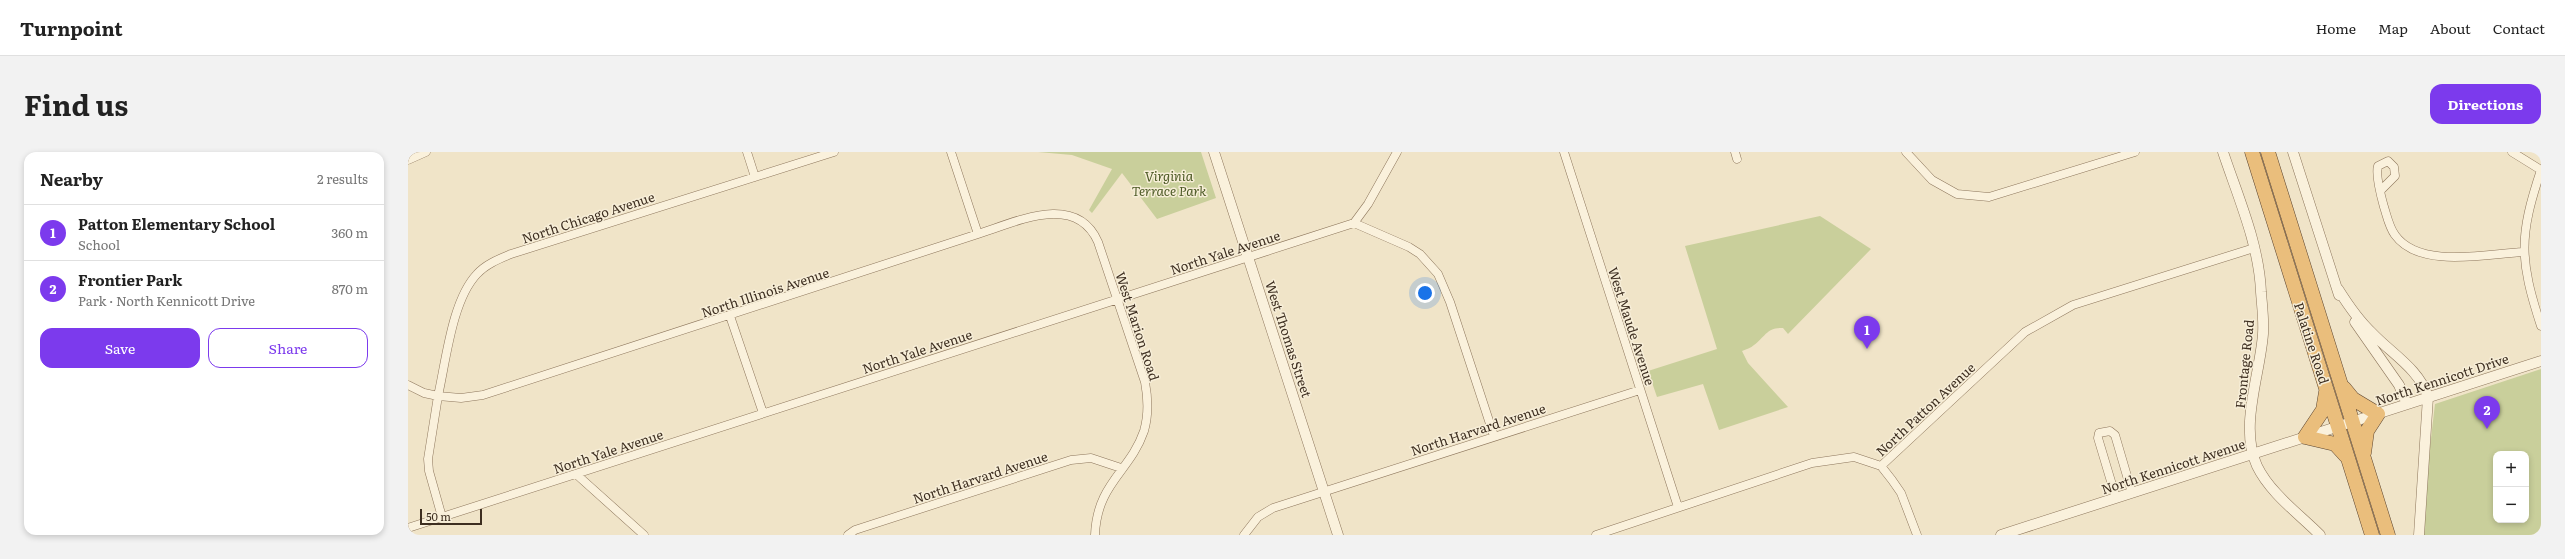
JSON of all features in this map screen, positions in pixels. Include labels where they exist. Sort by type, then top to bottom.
[{"type":"highway","name":"Palatine Road","points":[[2252,152],[2326,386],[2364,460],[2388,535]]},
{"type":"highway","name":"Palatine Road","points":[[2268,152],[2339,380],[2350,460],[2372,535]]},
{"type":"highway","points":[[2339,380],[2353,399],[2378,414],[2367,431],[2364,460]]},
{"type":"highway","points":[[2326,386],[2323,410],[2305,437],[2335,444],[2350,460]]},
{"type":"street","points":[[408,160],[426,152]]},
{"type":"street","points":[[747,152],[755,177]]},
{"type":"street","name":"North Chicago Avenue","points":[[442,517],[429,471],[428,459],[438,396],[458,310],[467,287],[483,268],[511,254],[834,152]]},
{"type":"street","points":[[951,152],[978,234]]},
{"type":"street","name":"West Thomas Street","points":[[1214,152],[1338,535]]},
{"type":"street","points":[[1397,152],[1368,204],[1354,223],[1409,247],[1438,274],[1450,302],[1494,436]]},
{"type":"street","name":"West Maude Avenue","points":[[1564,152],[1678,507]]},
{"type":"street","points":[[1906,152],[1932,180],[1957,194],[1989,197],[2135,152]]},
{"type":"street","name":"Frontage Road","points":[[2223,152],[2254,248],[2261,290],[2263,334],[2249,434],[2253,454],[2266,480],[2320,535]]},
{"type":"street","points":[[2293,152],[2340,299],[2399,385],[2407,404]]},
{"type":"street","points":[[2512,152],[2541,170],[2528,209],[2523,252],[2531,295],[2541,326]]},
{"type":"street","points":[[2381,190],[2381,197],[2390,225],[2403,244],[2415,251],[2428,256],[2444,257],[2523,252]]},
{"type":"street","name":"North Illinois Avenue","points":[[408,385],[424,393],[438,396],[461,398],[483,395],[730,316],[978,234],[1042,215],[1068,215],[1085,222],[1094,233]]},
{"type":"street","name":"North Yale Avenue","points":[[408,528],[1354,223]]},
{"type":"street","name":"West Marion Road","points":[[1094,233],[1145,382],[1148,400],[1144,431],[1099,504],[1095,535]]},
{"type":"street","name":"North Patton Avenue","points":[[1596,535],[1812,463],[1854,457],[1881,466],[2025,332],[2040,322],[2073,305],[2254,248]]},
{"type":"street","points":[[2338,289],[2354,314],[2372,334],[2420,379],[2428,397],[2419,535]]},
{"type":"street","points":[[730,316],[763,413]]},
{"type":"street","name":"North Kennicott Drive","points":[[2346,425],[2541,361]]},
{"type":"street","name":"North Harvard Avenue","points":[[1244,535],[1258,517],[1273,508],[1640,390]]},
{"type":"street","name":"North Kennicott Avenue","points":[[2001,535],[2346,425]]},
{"type":"street","points":[[2116,498],[2100,446],[2099,433],[2110,431],[2115,435],[2132,493]]},
{"type":"street","name":"North Harvard Avenue","points":[[854,533],[1071,460],[1091,458],[1121,468]]},
{"type":"street","points":[[1881,466],[1901,493],[1917,535]]},
{"type":"street","points":[[576,474],[644,535]]},
{"type":"green space","name":"Virginia Terrace Park","points":[[1038,152],[1201,152],[1216,198],[1157,219],[1122,173],[1092,213],[1089,210],[1112,169],[1072,155]]},
{"type":"green space","points":[[1820,216],[1871,249],[1788,334],[1783,328],[1773,329],[1753,346],[1742,351],[1748,363],[1788,407],[1719,430],[1703,384],[1657,397],[1648,371],[1717,349],[1685,246]]},
{"type":"green space","points":[[2541,369],[2541,535],[2423,535],[2427,472],[2435,404]]},
{"type":"place","name":"Patton Elementary School","points":[[1867,349]]},
{"type":"place","name":"Frontier Park","points":[[2487,429]]}]
